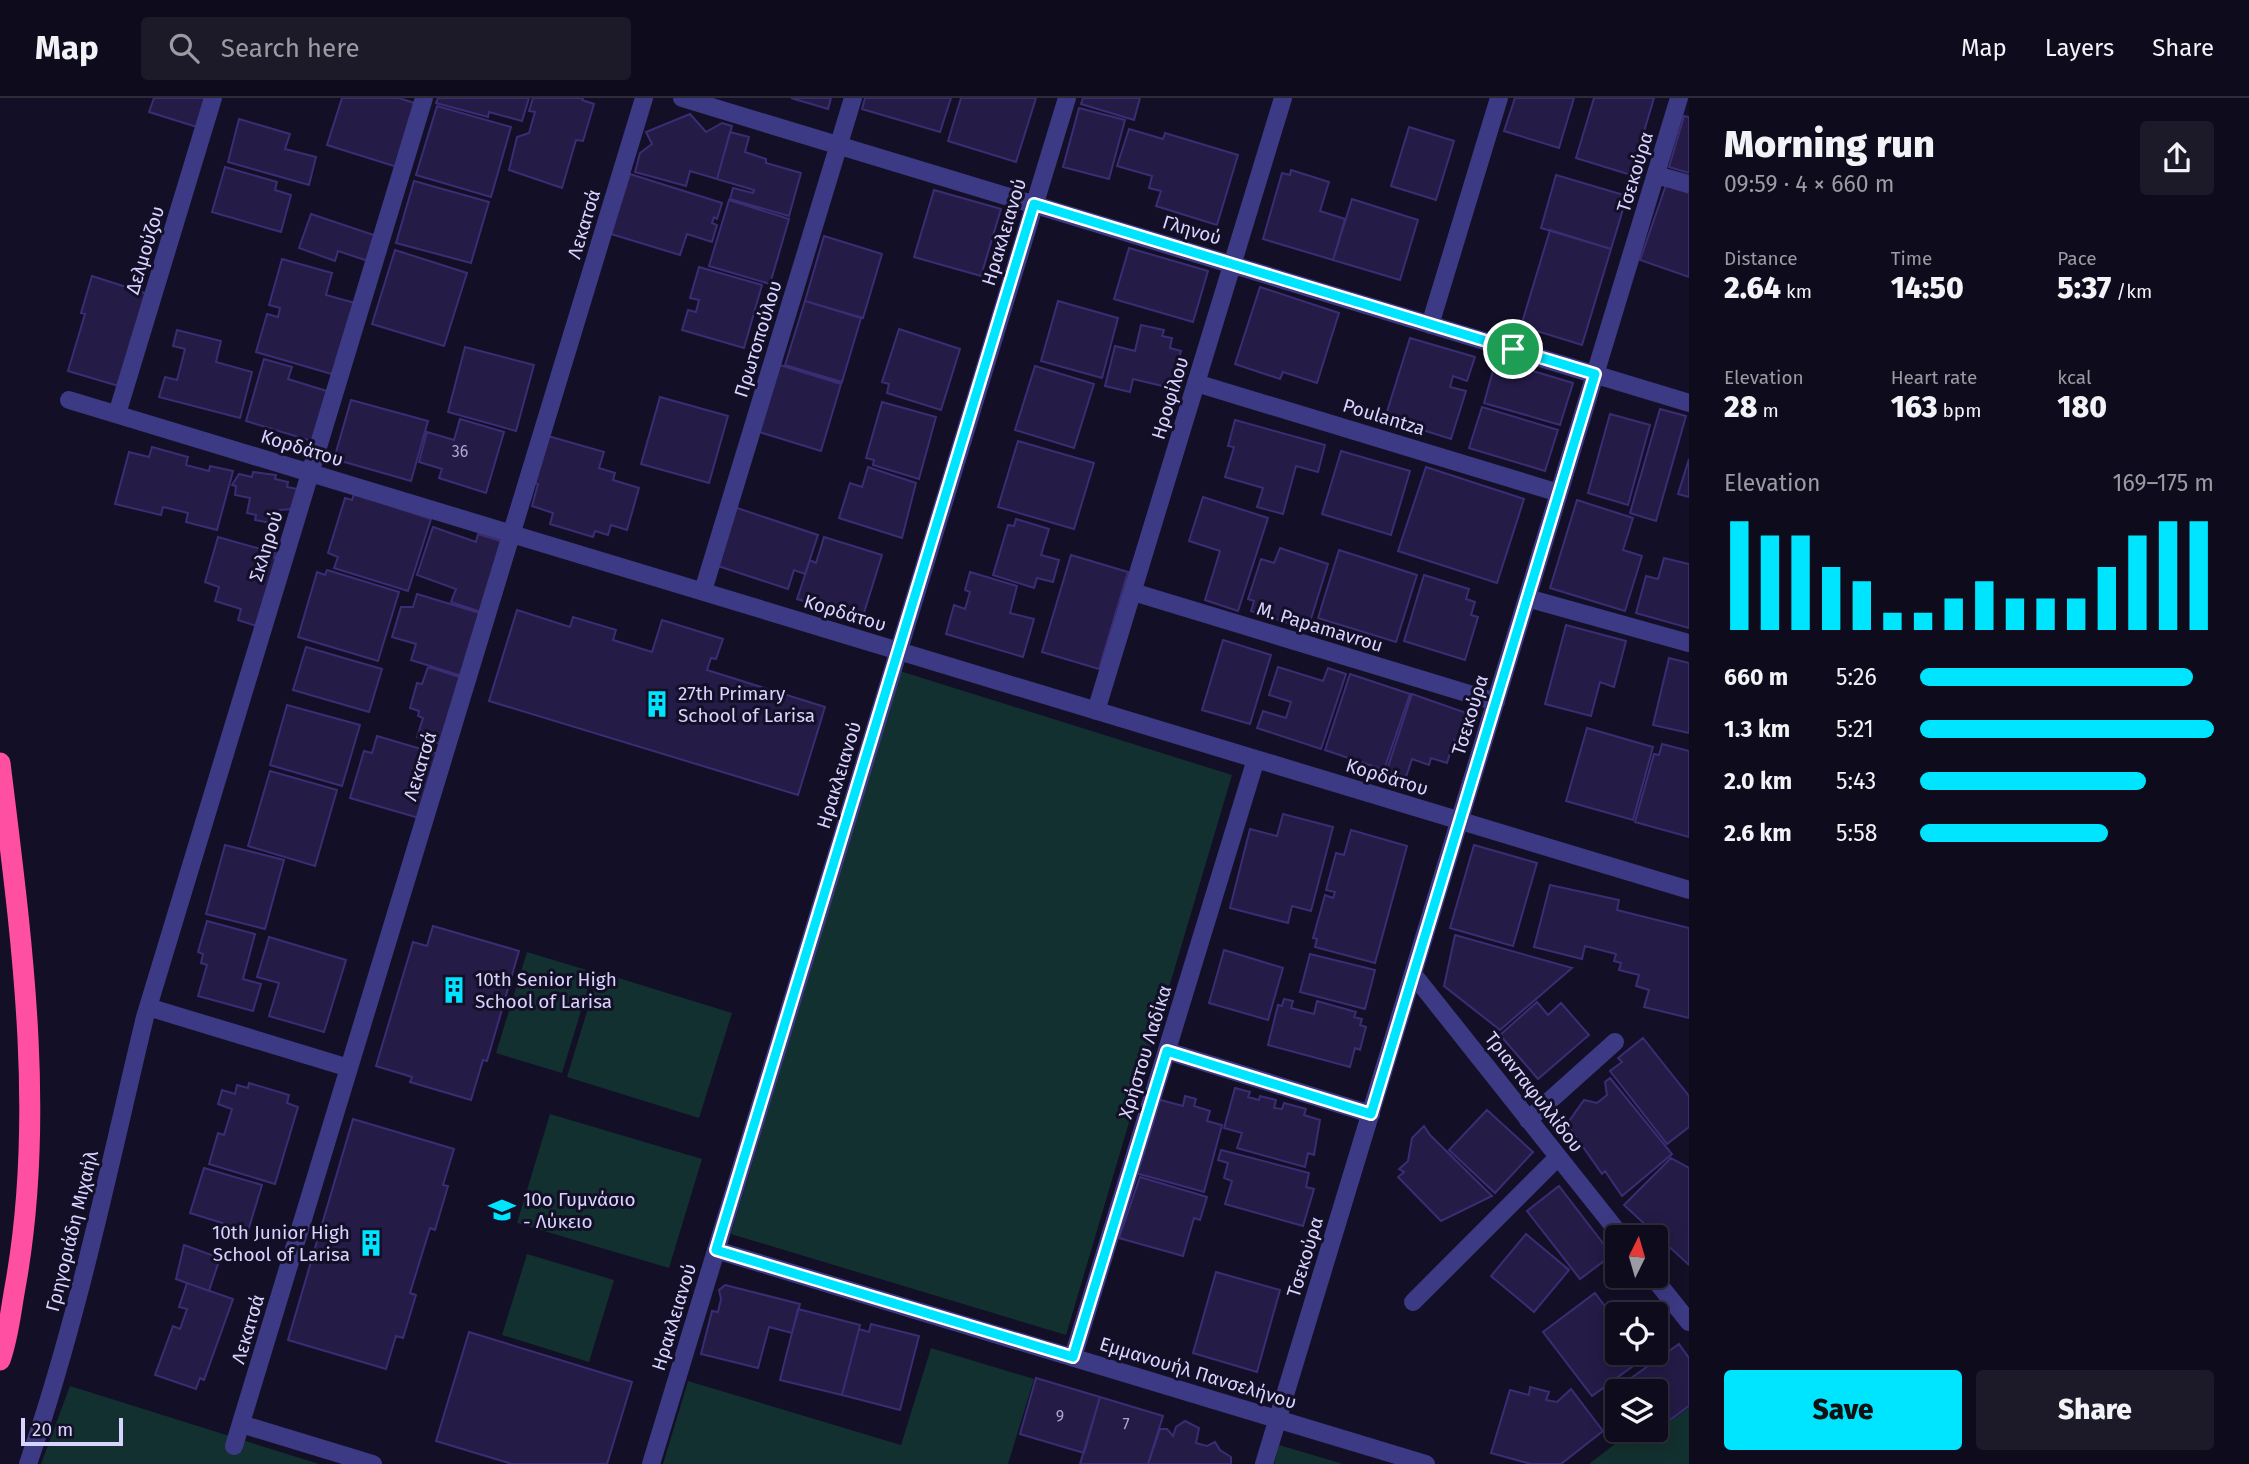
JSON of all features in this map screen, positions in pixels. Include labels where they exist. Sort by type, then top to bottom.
[{"type":"highway","points":[[0,763],[15,888],[31,1082],[28,1190],[20,1260],[0,1360]]},
{"type":"street","name":"Δελμούζου","points":[[117,414],[213,98]]},
{"type":"street","name":"Σκληρού","points":[[148,1007],[424,98]]},
{"type":"street","name":"Λεκατσά","points":[[234,1446],[514,534],[644,98]]},
{"type":"street","name":"Γληνού","points":[[682,98],[1689,402]]},
{"type":"street","name":"Πρωτοπούλου","points":[[704,592],[853,98]]},
{"type":"street","name":"Ηρακλειανού","points":[[651,1464],[1067,98]]},
{"type":"street","name":"Ηροφίλου","points":[[1096,711],[1283,98]]},
{"type":"street","points":[[1430,324],[1499,98]]},
{"type":"street","name":"Τσεκούρα","points":[[1264,1464],[1679,98]]},
{"type":"street","points":[[1656,175],[1689,184]]},
{"type":"street","name":"Poulantza","points":[[1196,383],[1559,492]]},
{"type":"street","name":"Κορδάτου","points":[[69,400],[1689,890]]},
{"type":"street","name":"M. Papamavrou","points":[[1133,592],[1496,702]]},
{"type":"street","points":[[1527,598],[1689,643]]},
{"type":"street","name":"Χρήστου Λαδίκα","points":[[1073,1357],[1256,759]]},
{"type":"street","name":"Τριανταφυλλίδου","points":[[1413,974],[1612,1225]]},
{"type":"street","points":[[148,1007],[349,1068]]},
{"type":"street","name":"Γρηγοριάδη Μιχαήλ","points":[[28,1464],[50,1399],[111,1166],[148,1007]]},
{"type":"street","points":[[1528,1119],[1615,1042]]},
{"type":"street","points":[[1167,1051],[1371,1114]]},
{"type":"street","points":[[1413,1301],[1558,1157]]},
{"type":"street","name":"Εμμανουήλ Πανσελήνου","points":[[716,1250],[1426,1464]]},
{"type":"street","points":[[1662,1288],[1689,1322]]},
{"type":"street","points":[[241,1424],[373,1464]]},
{"type":"green space","points":[[900,671],[1232,775],[1066,1335],[731,1234]]},
{"type":"green space","points":[[527,952],[593,972],[562,1073],[496,1053]]},
{"type":"green space","points":[[599,972],[732,1013],[699,1118],[567,1077]]},
{"type":"green space","points":[[550,1114],[702,1159],[669,1268],[517,1223]]},
{"type":"green space","points":[[527,1254],[614,1280],[589,1362],[502,1335]]},
{"type":"green space","points":[[931,1348],[1034,1379],[1008,1464],[663,1464],[688,1381],[901,1445]]},
{"type":"green space","points":[[70,1386],[319,1464],[41,1464]]},
{"type":"green space","points":[[1689,1408],[1689,1464],[1589,1464],[1617,1442],[1668,1442],[1668,1423]]},
{"type":"green space","points":[[1279,1445],[1343,1464],[1274,1464]]},
{"type":"building","points":[[154,98],[209,98],[200,128],[149,112]]},
{"type":"building","points":[[342,98],[399,98],[417,104],[397,167],[327,145]]},
{"type":"building","points":[[438,98],[529,98],[522,121],[489,112],[488,117],[436,103]]},
{"type":"building","points":[[533,98],[583,98],[582,100],[594,104],[583,141],[576,140],[562,188],[509,170],[517,137],[529,133],[535,112],[529,111]]},
{"type":"building","points":[[791,98],[831,98],[828,109]]},
{"type":"building","points":[[865,98],[951,98],[940,132],[862,109]]},
{"type":"building","points":[[961,98],[1036,98],[1016,162],[948,141]]},
{"type":"building","points":[[1083,98],[1140,98],[1134,120],[1081,104]]},
{"type":"building","points":[[1515,98],[1574,98],[1559,148],[1504,131]]},
{"type":"building","points":[[1594,98],[1654,98],[1631,175],[1576,158]]},
{"type":"building","points":[[437,106],[511,127],[491,197],[416,175]]},
{"type":"building","points":[[1079,108],[1125,120],[1109,179],[1063,167]]},
{"type":"building","points":[[690,114],[706,132],[722,123],[732,126],[717,179],[690,171],[686,186],[635,172],[640,153],[652,144],[646,132]]},
{"type":"building","points":[[1684,116],[1689,117],[1689,173],[1669,167]]},
{"type":"building","points":[[239,119],[290,134],[285,149],[316,157],[309,185],[228,162]]},
{"type":"building","points":[[1409,127],[1454,141],[1436,200],[1391,186]]},
{"type":"building","points":[[1129,129],[1163,139],[1165,133],[1238,155],[1217,225],[1156,206],[1161,191],[1149,188],[1152,176],[1117,166]]},
{"type":"building","points":[[730,132],[749,137],[745,152],[766,159],[766,163],[801,173],[789,216],[730,199],[733,188],[753,193],[754,190],[717,179]]},
{"type":"building","points":[[225,167],[277,182],[275,190],[291,195],[281,232],[212,212]]},
{"type":"building","points":[[1291,170],[1329,182],[1320,211],[1345,219],[1333,260],[1263,239],[1282,173],[1290,175]]},
{"type":"building","points":[[630,174],[722,203],[717,219],[714,217],[712,223],[717,225],[712,242],[687,234],[680,255],[611,234]]},
{"type":"building","points":[[1556,175],[1627,196],[1611,249],[1541,228]]},
{"type":"building","points":[[414,181],[489,202],[471,263],[396,243]]},
{"type":"building","points":[[1666,185],[1689,193],[1689,277],[1640,260]]},
{"type":"building","points":[[934,190],[1001,209],[981,276],[914,257]]},
{"type":"building","points":[[1352,199],[1418,220],[1400,280],[1333,260]]},
{"type":"building","points":[[729,200],[789,219],[770,284],[709,266]]},
{"type":"building","points":[[311,214],[377,236],[368,261],[338,251],[335,261],[299,248]]},
{"type":"building","points":[[1550,230],[1611,249],[1582,345],[1521,326]]},
{"type":"building","points":[[824,236],[882,254],[863,318],[805,301]]},
{"type":"building","points":[[1129,248],[1208,271],[1193,322],[1114,299]]},
{"type":"building","points":[[395,250],[467,273],[444,346],[372,324]]},
{"type":"building","points":[[282,259],[332,273],[326,295],[355,303],[335,375],[256,352],[267,314],[278,317],[280,308],[269,305]]},
{"type":"building","points":[[699,267],[762,285],[744,348],[682,330],[688,310],[696,312],[699,300],[690,298]]},
{"type":"building","points":[[92,276],[151,295],[122,387],[68,371],[85,314],[81,313]]},
{"type":"building","points":[[1260,287],[1339,313],[1317,383],[1283,372],[1280,379],[1235,364]]},
{"type":"building","points":[[805,301],[861,318],[842,382],[785,365]]},
{"type":"building","points":[[1058,301],[1118,318],[1102,378],[1041,361]]},
{"type":"building","points":[[1141,325],[1164,330],[1162,336],[1172,338],[1170,348],[1181,351],[1171,388],[1133,379],[1130,392],[1105,386],[1115,346],[1135,351]]},
{"type":"building","points":[[899,329],[960,349],[941,410],[887,393],[889,384],[882,382]]},
{"type":"building","points":[[177,330],[221,341],[216,362],[252,372],[240,418],[159,397],[165,377],[177,380],[185,349],[173,346]]},
{"type":"building","points":[[1410,338],[1475,357],[1467,381],[1453,376],[1450,387],[1466,391],[1451,439],[1385,418]]},
{"type":"building","points":[[465,347],[534,365],[516,431],[448,412]]},
{"type":"building","points":[[264,359],[292,367],[288,379],[330,392],[315,442],[246,421]]},
{"type":"building","points":[[1496,360],[1573,383],[1560,425],[1484,403]]},
{"type":"building","points":[[780,365],[841,384],[821,451],[759,432]]},
{"type":"building","points":[[1035,366],[1094,384],[1074,448],[1015,430]]},
{"type":"building","points":[[660,397],[728,416],[709,483],[641,464]]},
{"type":"building","points":[[351,400],[428,421],[411,481],[334,459]]},
{"type":"building","points":[[882,402],[936,417],[919,479],[873,465],[874,460],[866,458]]},
{"type":"building","points":[[1482,407],[1558,430],[1545,471],[1469,448]]},
{"type":"building","points":[[1660,409],[1686,416],[1656,521],[1630,513]]},
{"type":"building","points":[[1610,414],[1650,425],[1628,505],[1588,493]]},
{"type":"building","points":[[460,419],[504,432],[486,493],[439,478],[442,469],[419,462],[427,432],[454,440]]},
{"type":"building","points":[[1235,420],[1325,445],[1318,472],[1296,466],[1283,514],[1257,507],[1263,488],[1225,477],[1234,447],[1228,446]]},
{"type":"building","points":[[548,436],[604,452],[599,468],[615,473],[613,480],[639,488],[627,530],[611,525],[608,535],[595,531],[593,537],[550,524],[553,513],[532,506],[538,484],[531,482]]},
{"type":"building","points":[[1018,441],[1094,463],[1074,529],[998,507]]},
{"type":"building","points":[[152,447],[188,457],[186,465],[209,471],[210,466],[233,471],[217,530],[186,522],[188,513],[163,507],[161,515],[115,504],[129,452],[149,457]]},
{"type":"building","points":[[1341,451],[1410,471],[1391,535],[1322,514]]},
{"type":"building","points":[[1689,459],[1689,497],[1678,494]]},
{"type":"building","points":[[868,467],[916,483],[902,538],[839,518],[850,483],[862,487]]},
{"type":"building","points":[[1426,467],[1524,499],[1497,583],[1398,551]]},
{"type":"building","points":[[253,472],[276,475],[275,479],[288,482],[287,487],[298,489],[294,509],[279,510],[277,516],[273,515],[271,523],[255,520],[256,515],[247,513],[250,498],[235,495],[236,486],[232,485],[239,474],[252,477]]},
{"type":"building","points":[[354,494],[431,519],[408,591],[334,568],[338,557],[328,553],[345,498],[352,500]]},
{"type":"building","points":[[1203,497],[1268,518],[1238,611],[1205,600],[1220,551],[1189,541]]},
{"type":"building","points":[[1577,500],[1633,518],[1623,550],[1642,556],[1625,611],[1550,588]]},
{"type":"building","points":[[734,507],[818,535],[805,574],[794,570],[788,589],[715,565]]},
{"type":"building","points":[[1016,519],[1049,529],[1041,555],[1059,560],[1053,582],[1037,578],[1034,588],[993,575],[1008,525],[1014,526]]},
{"type":"building","points":[[433,527],[476,542],[478,534],[507,543],[484,613],[451,602],[456,589],[417,575]]},
{"type":"building","points":[[218,537],[275,553],[274,558],[279,560],[260,627],[238,620],[241,609],[215,601],[219,587],[205,582]]},
{"type":"building","points":[[824,537],[882,555],[862,619],[797,599],[810,560],[816,563]]},
{"type":"building","points":[[1280,548],[1328,564],[1310,622],[1296,618],[1294,625],[1251,611],[1254,601],[1248,599],[1261,559],[1274,563]]},
{"type":"building","points":[[1339,550],[1417,575],[1396,642],[1318,618]]},
{"type":"building","points":[[1071,555],[1128,572],[1099,669],[1042,652]]},
{"type":"building","points":[[1664,558],[1689,564],[1689,628],[1636,613],[1646,576],[1658,579]]},
{"type":"building","points":[[327,570],[399,592],[378,661],[298,637],[317,572],[325,575]]},
{"type":"building","points":[[970,572],[1017,586],[1010,613],[1034,619],[1023,657],[946,634],[954,605],[965,609],[970,592],[965,590]]},
{"type":"building","points":[[1424,575],[1469,589],[1466,599],[1475,602],[1471,615],[1478,617],[1465,660],[1404,641]]},
{"type":"building","points":[[417,594],[483,614],[465,677],[411,660],[416,644],[392,637],[401,607],[413,607]]},
{"type":"building","name":"27th Primary School of Larisa","points":[[517,610],[570,627],[573,617],[616,630],[613,640],[652,652],[662,620],[723,639],[716,659],[711,658],[707,670],[825,707],[798,795],[489,701]]},
{"type":"building","points":[[1566,625],[1626,641],[1614,687],[1600,682],[1591,716],[1545,704]]},
{"type":"building","points":[[1223,640],[1271,655],[1250,724],[1202,710]]},
{"type":"building","points":[[306,647],[382,669],[369,712],[293,690]]},
{"type":"building","points":[[1669,658],[1689,663],[1689,733],[1653,725]]},
{"type":"building","points":[[428,667],[463,678],[443,745],[417,737],[423,718],[418,716],[419,711],[410,708],[417,683],[422,684]]},
{"type":"building","points":[[1278,667],[1323,681],[1328,668],[1346,674],[1321,749],[1257,728],[1263,711],[1286,718],[1291,702],[1269,695]]},
{"type":"building","points":[[1350,674],[1410,694],[1384,770],[1325,750]]},
{"type":"building","points":[[1412,694],[1478,717],[1468,745],[1454,740],[1447,763],[1431,758],[1429,765],[1412,759],[1406,777],[1387,770]]},
{"type":"building","points":[[287,705],[360,725],[342,786],[270,765]]},
{"type":"building","points":[[1587,728],[1653,747],[1633,820],[1566,801]]},
{"type":"building","points":[[377,736],[438,754],[419,818],[350,798],[364,751],[372,753]]},
{"type":"building","points":[[1662,744],[1689,751],[1689,837],[1635,822],[1654,754],[1659,755]]},
{"type":"building","points":[[270,771],[337,790],[315,866],[248,846]]},
{"type":"building","points":[[1283,814],[1333,827],[1311,911],[1292,906],[1288,923],[1230,908],[1250,829],[1277,836]]},
{"type":"building","points":[[1351,830],[1407,846],[1375,963],[1315,947],[1317,939],[1313,938],[1325,895],[1333,898],[1335,892],[1326,890],[1336,853],[1344,855]]},
{"type":"building","points":[[225,845],[284,860],[265,929],[206,914]]},
{"type":"building","points":[[1474,845],[1537,863],[1513,946],[1450,928]]},
{"type":"building","points":[[1550,885],[1619,900],[1617,910],[1689,928],[1689,1018],[1644,1007],[1649,990],[1636,986],[1639,975],[1619,970],[1621,963],[1614,961],[1616,954],[1585,946],[1582,959],[1534,947]]},
{"type":"building","points":[[207,921],[255,934],[243,979],[261,984],[253,1011],[198,996],[207,965],[201,963],[203,954],[198,952]]},
{"type":"building","name":"10th Senior High School of Larisa","points":[[433,926],[519,951],[487,1061],[483,1060],[471,1100],[410,1082],[412,1077],[376,1066],[413,942],[427,946]]},
{"type":"building","points":[[1455,935],[1572,968],[1500,1030],[1444,986]]},
{"type":"building","points":[[269,937],[346,960],[324,1032],[269,1016],[279,983],[257,977]]},
{"type":"building","points":[[1224,950],[1283,968],[1268,1020],[1209,1003]]},
{"type":"building","points":[[1310,954],[1375,970],[1365,1009],[1300,992]]},
{"type":"building","points":[[1284,999],[1293,1001],[1291,1008],[1314,1014],[1317,1001],[1356,1012],[1354,1017],[1362,1019],[1360,1025],[1366,1027],[1360,1050],[1355,1048],[1350,1067],[1268,1045],[1278,1005],[1282,1006]]},
{"type":"building","points":[[1537,1002],[1548,1015],[1561,1003],[1589,1035],[1538,1079],[1500,1035]]},
{"type":"building","points":[[1643,1038],[1689,1096],[1689,1127],[1667,1144],[1610,1071],[1622,1062],[1618,1058]]},
{"type":"building","points":[[1610,1078],[1672,1154],[1622,1196],[1605,1171],[1602,1174],[1567,1124],[1584,1100],[1597,1103],[1607,1095],[1605,1082]]},
{"type":"building","points":[[249,1083],[289,1095],[287,1103],[298,1107],[275,1184],[209,1164],[218,1133],[224,1135],[232,1109],[218,1104],[222,1090],[235,1094],[237,1085],[248,1088]]},
{"type":"building","points":[[1235,1088],[1250,1092],[1248,1097],[1259,1100],[1260,1096],[1276,1100],[1274,1108],[1282,1109],[1284,1103],[1306,1109],[1304,1115],[1320,1120],[1314,1155],[1308,1153],[1305,1167],[1237,1148],[1242,1133],[1224,1128]]},
{"type":"building","points":[[1185,1096],[1196,1099],[1194,1106],[1210,1111],[1207,1121],[1222,1125],[1204,1192],[1132,1172],[1153,1098],[1183,1106]]},
{"type":"building","points":[[1487,1110],[1533,1152],[1495,1193],[1449,1150]]},
{"type":"building","name":"10th Junior High School of Larisa","points":[[353,1119],[454,1149],[443,1185],[448,1186],[435,1230],[430,1228],[410,1293],[416,1295],[403,1338],[396,1336],[386,1369],[288,1340]]},
{"type":"building","points":[[1424,1126],[1492,1196],[1441,1221],[1398,1177],[1404,1172],[1399,1169],[1408,1161],[1412,1138]]},
{"type":"building","points":[[1221,1150],[1309,1173],[1306,1187],[1314,1189],[1303,1226],[1225,1204],[1232,1181],[1224,1178],[1228,1163],[1218,1160]]},
{"type":"building","points":[[1671,1158],[1689,1168],[1689,1265],[1668,1246],[1668,1225],[1646,1225],[1624,1205]]},
{"type":"building","points":[[204,1168],[262,1185],[248,1231],[190,1213]]},
{"type":"building","points":[[1140,1177],[1207,1197],[1200,1220],[1194,1218],[1183,1256],[1119,1238]]},
{"type":"building","points":[[1559,1186],[1605,1246],[1605,1260],[1580,1279],[1527,1211]]},
{"type":"building","points":[[1526,1234],[1569,1270],[1534,1312],[1491,1276]]},
{"type":"building","points":[[184,1245],[220,1258],[209,1291],[176,1279]]},
{"type":"building","points":[[1216,1272],[1280,1290],[1257,1372],[1193,1353]]},
{"type":"building","points":[[187,1283],[233,1299],[204,1380],[200,1378],[196,1389],[155,1375],[173,1326],[180,1329],[187,1309],[179,1307]]},
{"type":"building","points":[[725,1285],[800,1304],[792,1333],[769,1327],[758,1368],[701,1354],[712,1311],[718,1312],[721,1299],[719,1290]]},
{"type":"building","points":[[1595,1293],[1605,1306],[1605,1365],[1634,1365],[1615,1379],[1605,1379],[1605,1386],[1592,1396],[1543,1332]]},
{"type":"building","points":[[798,1309],[860,1325],[842,1395],[780,1380]]},
{"type":"building","points":[[871,1324],[919,1336],[900,1410],[842,1395],[859,1329],[869,1332]]},
{"type":"building","points":[[469,1332],[632,1382],[607,1464],[512,1464],[436,1441]]},
{"type":"building","points":[[1679,1344],[1689,1358],[1689,1406],[1668,1421],[1668,1379],[1630,1379],[1650,1365],[1668,1365],[1668,1352]]},
{"type":"building","points":[[1036,1378],[1100,1397],[1084,1453],[1020,1434]]},
{"type":"building","points":[[1530,1387],[1549,1392],[1546,1400],[1557,1402],[1571,1389],[1603,1431],[1561,1464],[1531,1464],[1491,1453],[1510,1390],[1529,1395]]},
{"type":"building","points":[[1100,1397],[1163,1416],[1148,1464],[1080,1464]]},
{"type":"building","points":[[1185,1421],[1199,1428],[1196,1443],[1207,1446],[1215,1442],[1220,1450],[1231,1457],[1231,1464],[1148,1464],[1160,1429],[1167,1429],[1173,1436],[1176,1427]]},
{"type":"place","name":"27th Primary School of Larisa","points":[[657,704]]},
{"type":"place","name":"10th Senior High School of Larisa","points":[[454,990]]},
{"type":"place","name":"10ο Γυμνάσιο - Λύκειο","points":[[502,1210]]},
{"type":"place","name":"10th Junior High School of Larisa","points":[[371,1243]]},
{"type":"route","points":[[1034,204],[1513,349],[1595,374],[1371,1114],[1167,1051],[1073,1357],[716,1250],[1034,204]]}]
